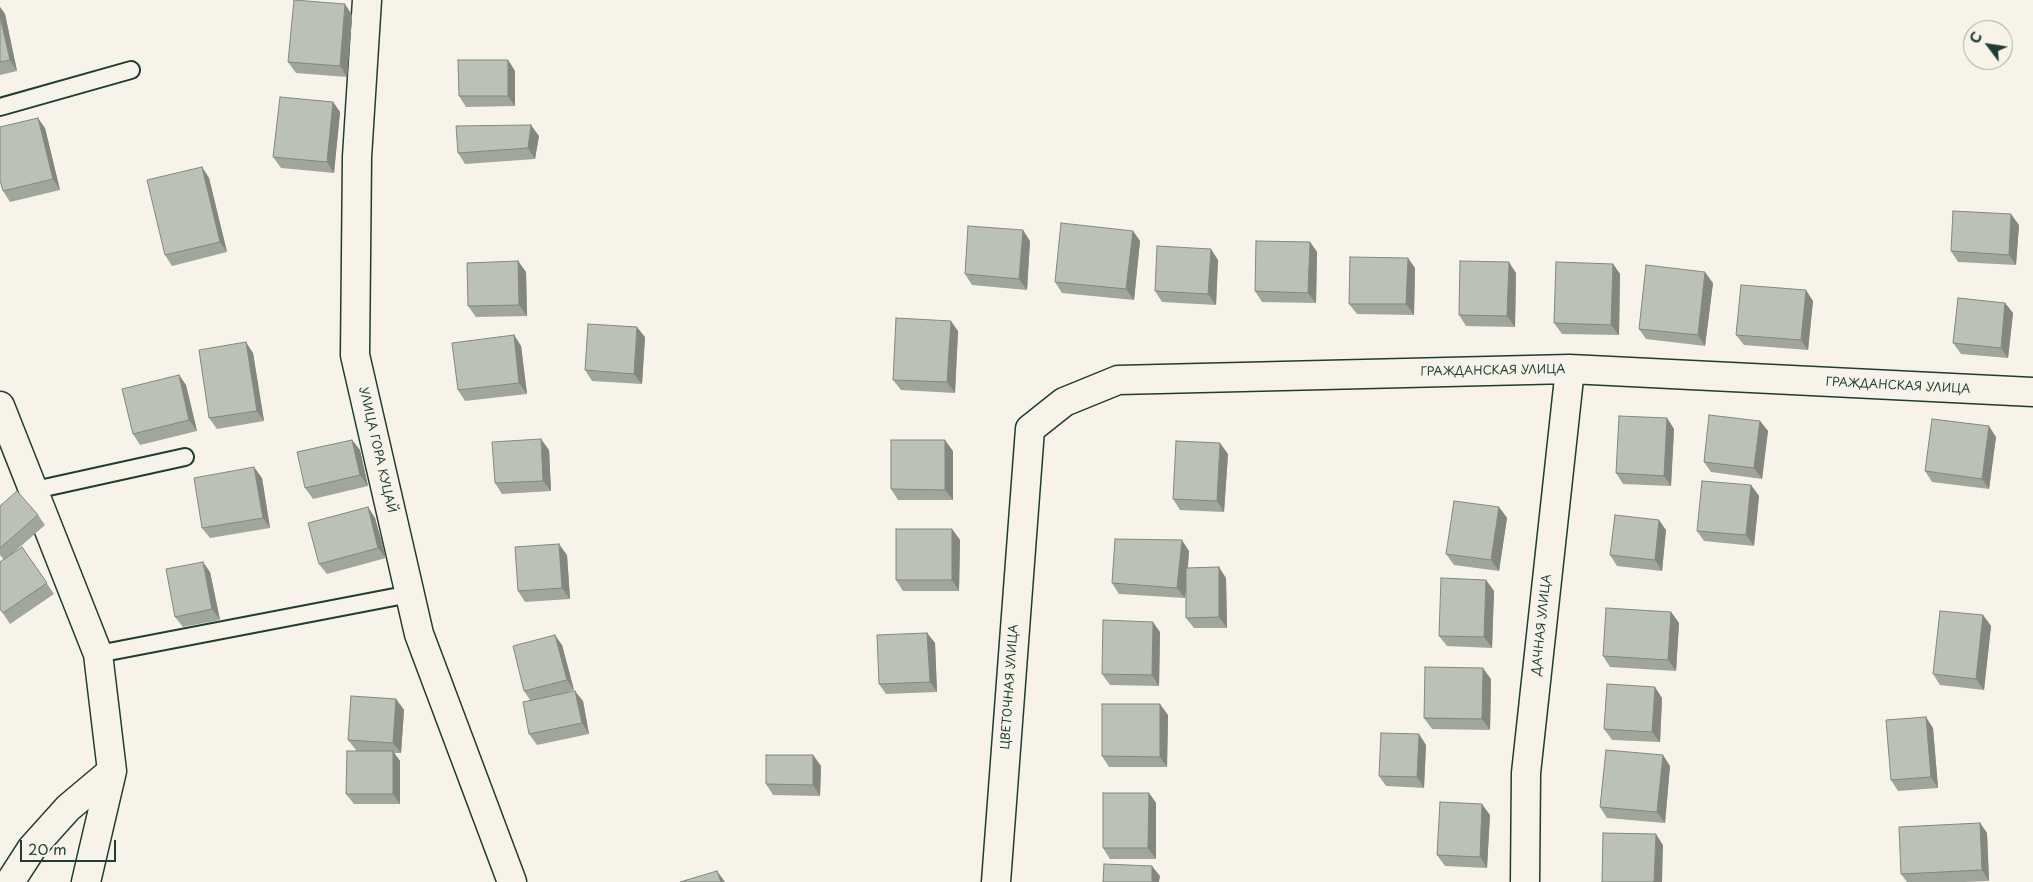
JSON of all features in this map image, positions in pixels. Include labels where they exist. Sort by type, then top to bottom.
[{"type":"street","name":"УЛИЦА ГОРА КУЦАЙ","points":[[367,0],[357,157],[356,355],[419,634],[512,882]]},
{"type":"street","name":"ГРАЖДАНСКАЯ УЛИЦА","points":[[1025,491],[1030,429],[1064,402],[1118,380],[1570,369],[2033,392]]},
{"type":"street","name":"ДАЧНАЯ УЛИЦА","points":[[1525,882],[1526,773],[1570,369]]},
{"type":"street","points":[[0,406],[35,490],[45,526],[98,654],[112,771],[86,882]]},
{"type":"street","name":"ЦВЕТОЧНАЯ УЛИЦА","points":[[996,882],[1025,491]]},
{"type":"street","points":[[10,882],[32,848],[56,822],[112,771]]},
{"type":"lane","points":[[0,108],[131,70]]},
{"type":"lane","points":[[35,490],[185,457]]},
{"type":"lane","points":[[98,654],[410,594]]},
{"type":"building","points":[[294,0],[345,4],[340,66],[288,62]]},
{"type":"building","points":[[0,16],[10,60],[0,62]]},
{"type":"building","points":[[458,60],[508,60],[508,96],[459,96]]},
{"type":"building","points":[[280,97],[333,102],[327,162],[273,157]]},
{"type":"building","points":[[38,118],[53,179],[3,191],[0,180],[0,127]]},
{"type":"building","points":[[531,125],[528,148],[458,153],[456,126]]},
{"type":"building","points":[[202,167],[220,242],[165,255],[147,180]]},
{"type":"building","points":[[1953,211],[2011,214],[2009,255],[1951,251]]},
{"type":"building","points":[[1061,223],[1133,231],[1126,289],[1055,282]]},
{"type":"building","points":[[968,226],[1023,230],[1019,279],[965,274]]},
{"type":"building","points":[[1256,241],[1310,242],[1308,293],[1255,291]]},
{"type":"building","points":[[1157,246],[1211,249],[1208,294],[1155,291]]},
{"type":"building","points":[[1350,257],[1408,258],[1406,304],[1349,304]]},
{"type":"building","points":[[518,261],[519,305],[468,306],[467,263]]},
{"type":"building","points":[[1460,261],[1509,262],[1507,316],[1459,315]]},
{"type":"building","points":[[1556,262],[1613,264],[1611,325],[1554,323]]},
{"type":"building","points":[[1646,265],[1705,272],[1698,335],[1639,329]]},
{"type":"building","points":[[1741,285],[1806,290],[1801,340],[1736,335]]},
{"type":"building","points":[[1958,298],[2005,303],[2001,348],[1953,343]]},
{"type":"building","points":[[896,318],[951,321],[947,382],[893,380]]},
{"type":"building","points":[[588,324],[637,327],[634,374],[585,370]]},
{"type":"building","points":[[514,335],[519,383],[458,390],[452,343]]},
{"type":"building","points":[[246,342],[257,411],[209,418],[199,350]]},
{"type":"building","points":[[179,375],[189,420],[133,434],[122,389]]},
{"type":"building","points":[[1709,415],[1760,421],[1754,468],[1704,462]]},
{"type":"building","points":[[1619,416],[1667,418],[1664,476],[1616,473]]},
{"type":"building","points":[[1932,419],[1989,426],[1982,479],[1925,471]]},
{"type":"building","points":[[541,439],[543,481],[495,483],[492,442]]},
{"type":"building","points":[[352,440],[360,475],[305,488],[297,452]]},
{"type":"building","points":[[891,440],[945,440],[945,490],[891,489]]},
{"type":"building","points":[[1176,441],[1220,443],[1217,501],[1173,499]]},
{"type":"building","points":[[254,467],[263,518],[202,528],[194,478]]},
{"type":"building","points":[[1702,481],[1751,485],[1746,535],[1697,531]]},
{"type":"building","points":[[17,491],[38,515],[0,548],[0,506]]},
{"type":"building","points":[[1454,501],[1499,507],[1491,560],[1446,554]]},
{"type":"building","points":[[368,507],[378,548],[319,564],[308,523]]},
{"type":"building","points":[[1615,515],[1659,520],[1655,560],[1610,555]]},
{"type":"building","points":[[896,529],[952,529],[952,580],[896,580]]},
{"type":"building","points":[[1115,539],[1182,540],[1177,588],[1112,583]]},
{"type":"building","points":[[559,544],[562,588],[518,591],[515,547]]},
{"type":"building","points":[[22,547],[47,583],[3,613],[0,609],[0,562]]},
{"type":"building","points":[[203,562],[212,609],[175,617],[166,569]]},
{"type":"building","points":[[1219,567],[1219,617],[1186,618],[1186,568]]},
{"type":"building","points":[[1441,578],[1486,580],[1484,637],[1439,636]]},
{"type":"building","points":[[1606,608],[1671,612],[1668,660],[1603,656]]},
{"type":"building","points":[[1940,611],[1983,615],[1976,679],[1933,674]]},
{"type":"building","points":[[1103,620],[1153,622],[1152,675],[1102,674]]},
{"type":"building","points":[[927,633],[930,682],[879,684],[877,635]]},
{"type":"building","points":[[555,635],[567,680],[524,691],[513,646]]},
{"type":"building","points":[[1425,667],[1483,668],[1482,719],[1424,718]]},
{"type":"building","points":[[1607,684],[1655,687],[1652,732],[1604,729]]},
{"type":"building","points":[[575,691],[582,723],[529,734],[523,702]]},
{"type":"building","points":[[351,696],[396,699],[393,743],[348,740]]},
{"type":"building","points":[[1102,704],[1160,704],[1160,757],[1102,756]]},
{"type":"building","points":[[1926,717],[1931,777],[1891,780],[1886,720]]},
{"type":"building","points":[[1381,733],[1419,734],[1417,777],[1379,776]]},
{"type":"building","points":[[1606,750],[1663,755],[1657,812],[1600,807]]},
{"type":"building","points":[[347,751],[393,751],[393,794],[346,794]]},
{"type":"building","points":[[766,755],[813,755],[813,785],[766,784]]},
{"type":"building","points":[[1103,793],[1149,793],[1148,848],[1103,848]]},
{"type":"building","points":[[1440,802],[1482,804],[1480,857],[1437,855]]},
{"type":"building","points":[[1980,823],[1982,870],[1901,874],[1899,827]]},
{"type":"building","points":[[1603,833],[1656,834],[1654,882],[1602,882]]},
{"type":"building","points":[[1104,864],[1152,866],[1152,882],[1103,882]]},
{"type":"building","points":[[717,871],[721,882],[680,882]]}]
